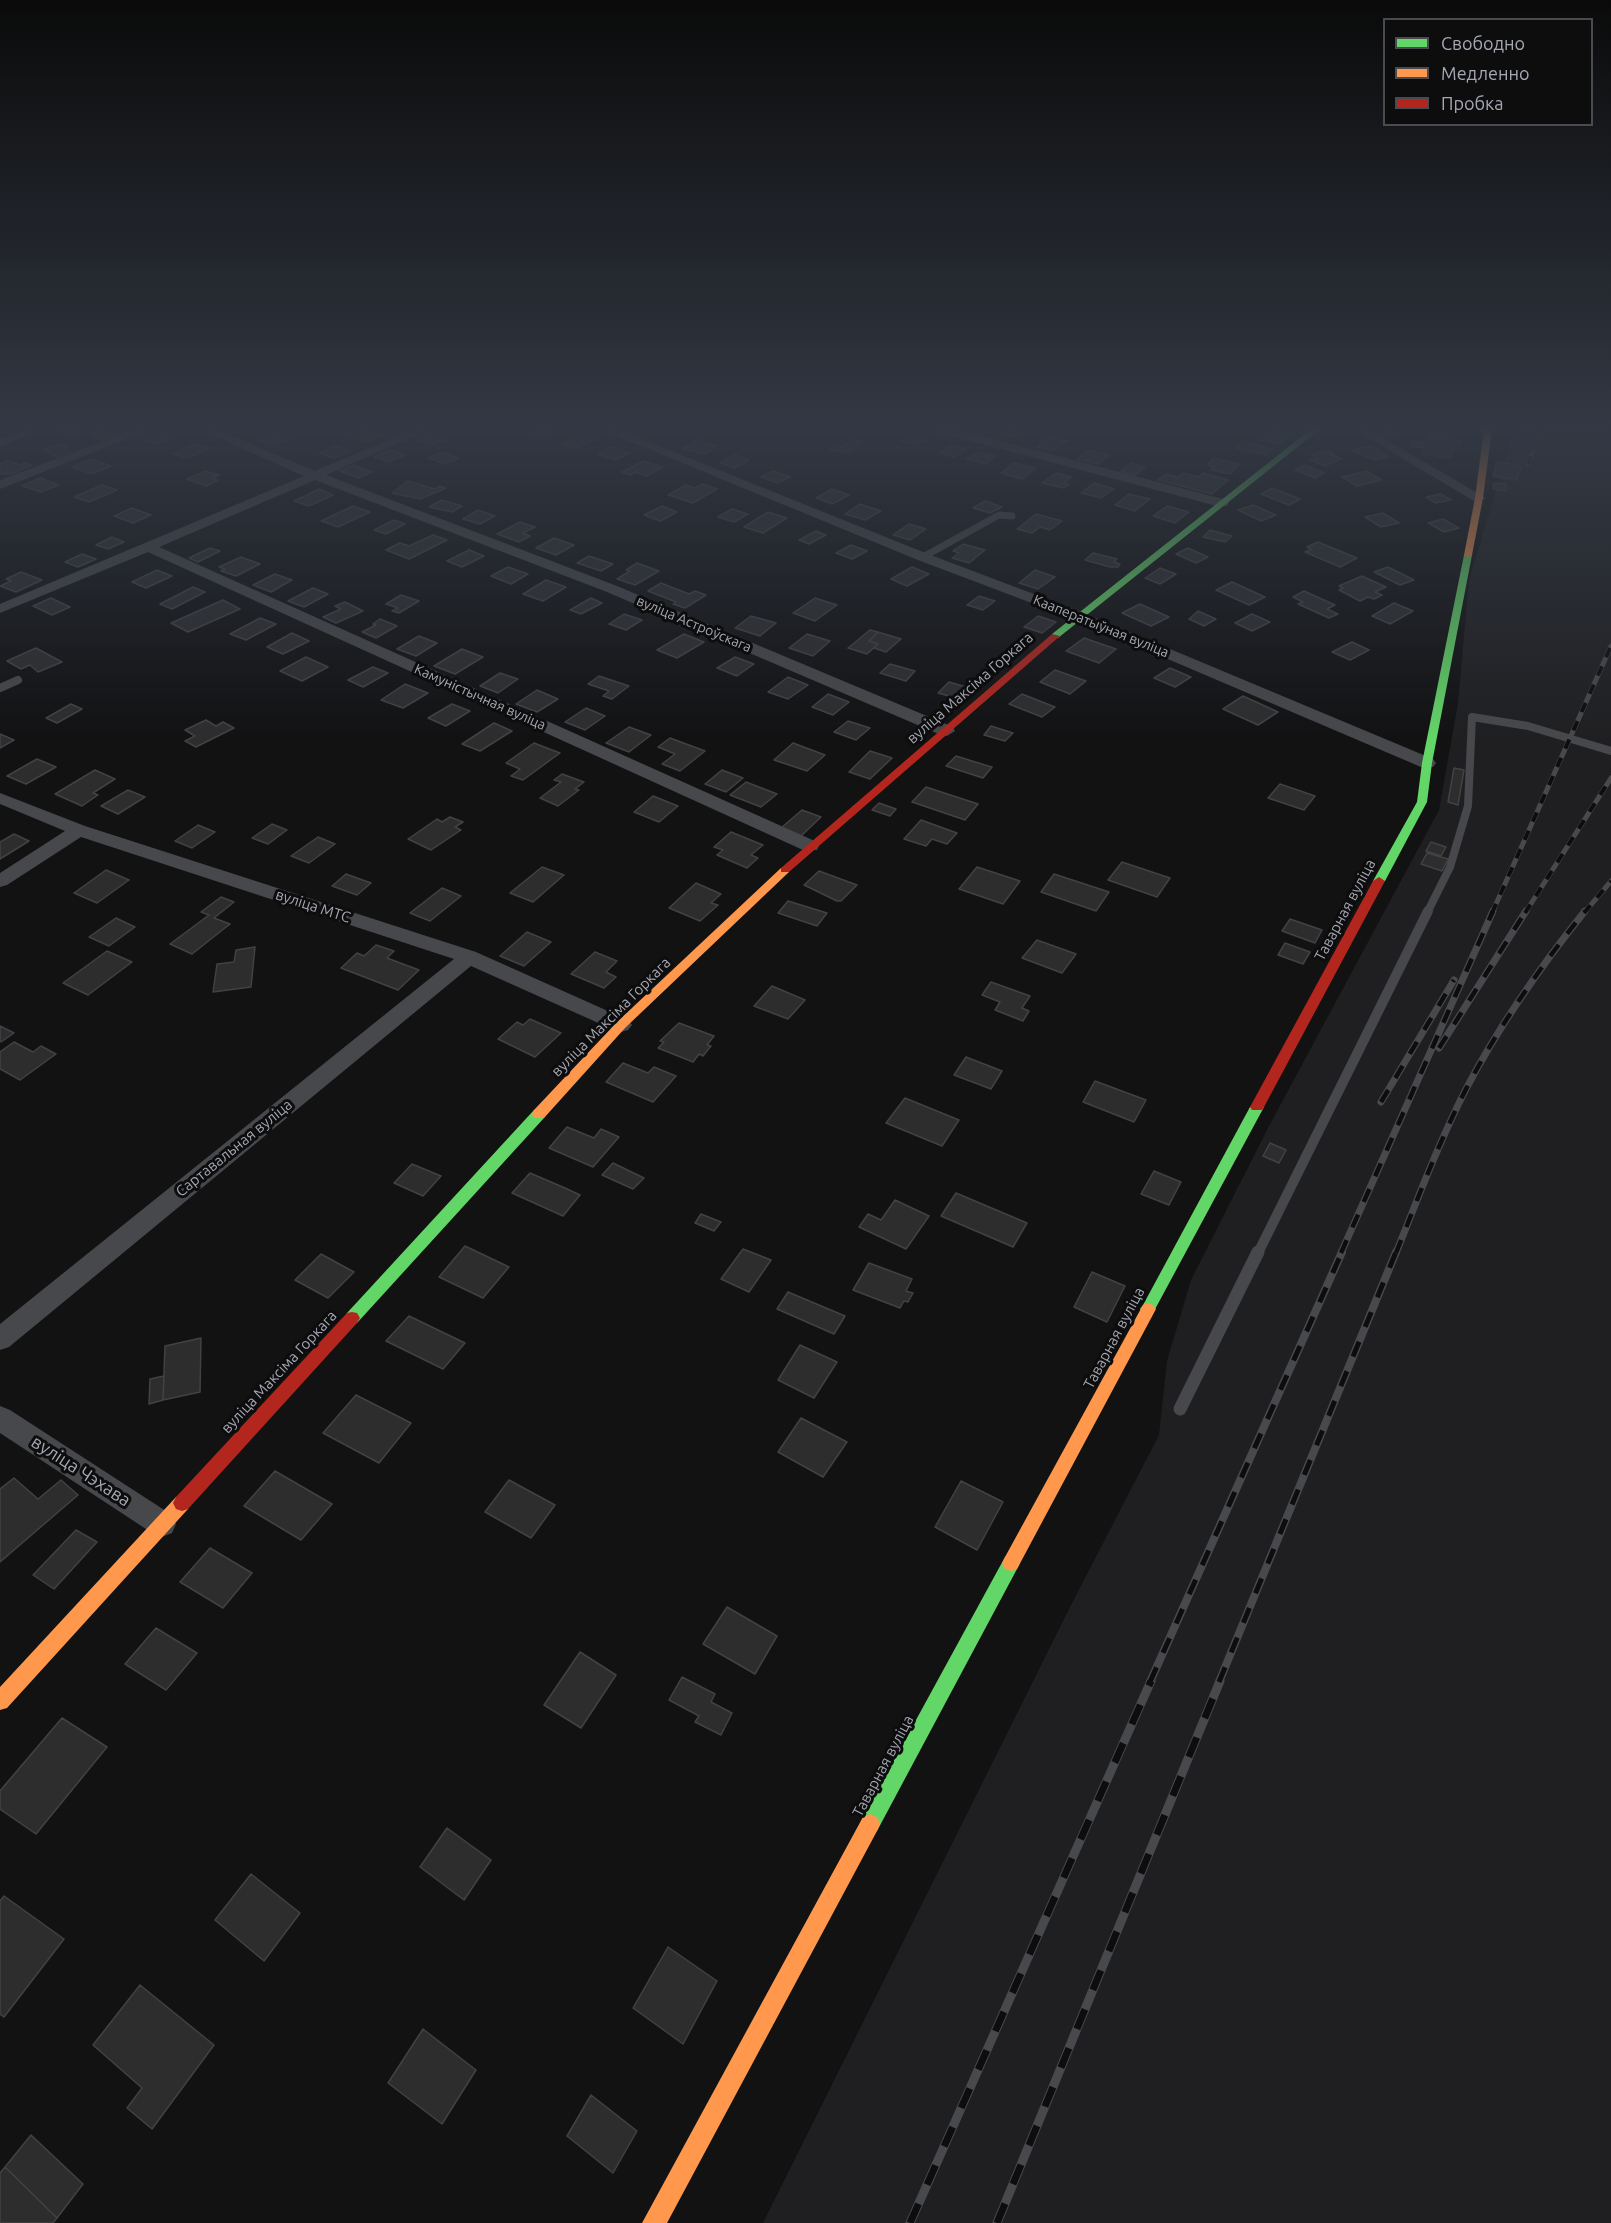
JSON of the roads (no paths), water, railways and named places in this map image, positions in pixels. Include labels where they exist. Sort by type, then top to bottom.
[{"type":"street","points":[[0,609],[183,533]]},
{"type":"street","name":"вуліца Астроўскага","points":[[465,533],[612,589],[947,731]]},
{"type":"street","name":"Кааператыўная вуліца","points":[[863,533],[1079,616],[1427,762]]},
{"type":"street","name":"вуліца Максіма Горкага","points":[[0,1701],[621,1025],[810,846],[1079,616],[1184,533]]},
{"type":"street","name":"Таварная вуліца","points":[[654,2223],[1422,802],[1427,762],[1472,533]]},
{"type":"street","name":"Камуністычная вуліца","points":[[149,547],[810,846]]},
{"type":"street","name":"вуліца МТС","points":[[0,798],[79,830],[469,957],[621,1025]]},
{"type":"street","points":[[0,881],[79,830]]},
{"type":"street","name":"Сартавальная вуліца","points":[[0,1339],[469,957]]},
{"type":"street","name":"вуліца Чэхава","points":[[0,1418],[162,1524]]},
{"type":"lane","points":[[923,557],[967,533]]},
{"type":"lane","points":[[0,688],[18,680]]},
{"type":"lane","points":[[1180,1409],[1450,867],[1468,806],[1472,717],[1528,726],[1611,751]]},
{"type":"railway","points":[[1492,913],[1611,646]]},
{"type":"railway","points":[[1525,913],[1611,778]]},
{"type":"railway","points":[[1584,913],[1611,881]]},
{"type":"railway","points":[[1341,1253],[1493,911]]},
{"type":"railway","points":[[1439,1048],[1526,911]]},
{"type":"railway","points":[[1396,1253],[1429,1170],[1466,1089],[1492,1042],[1521,997],[1585,911]]},
{"type":"railway","points":[[1381,1102],[1454,980]]},
{"type":"railway","points":[[1150,1682],[1342,1252]]},
{"type":"railway","points":[[1219,1682],[1396,1252]]},
{"type":"railway","points":[[910,2223],[1151,1681]]},
{"type":"railway","points":[[997,2223],[1220,1681]]}]
